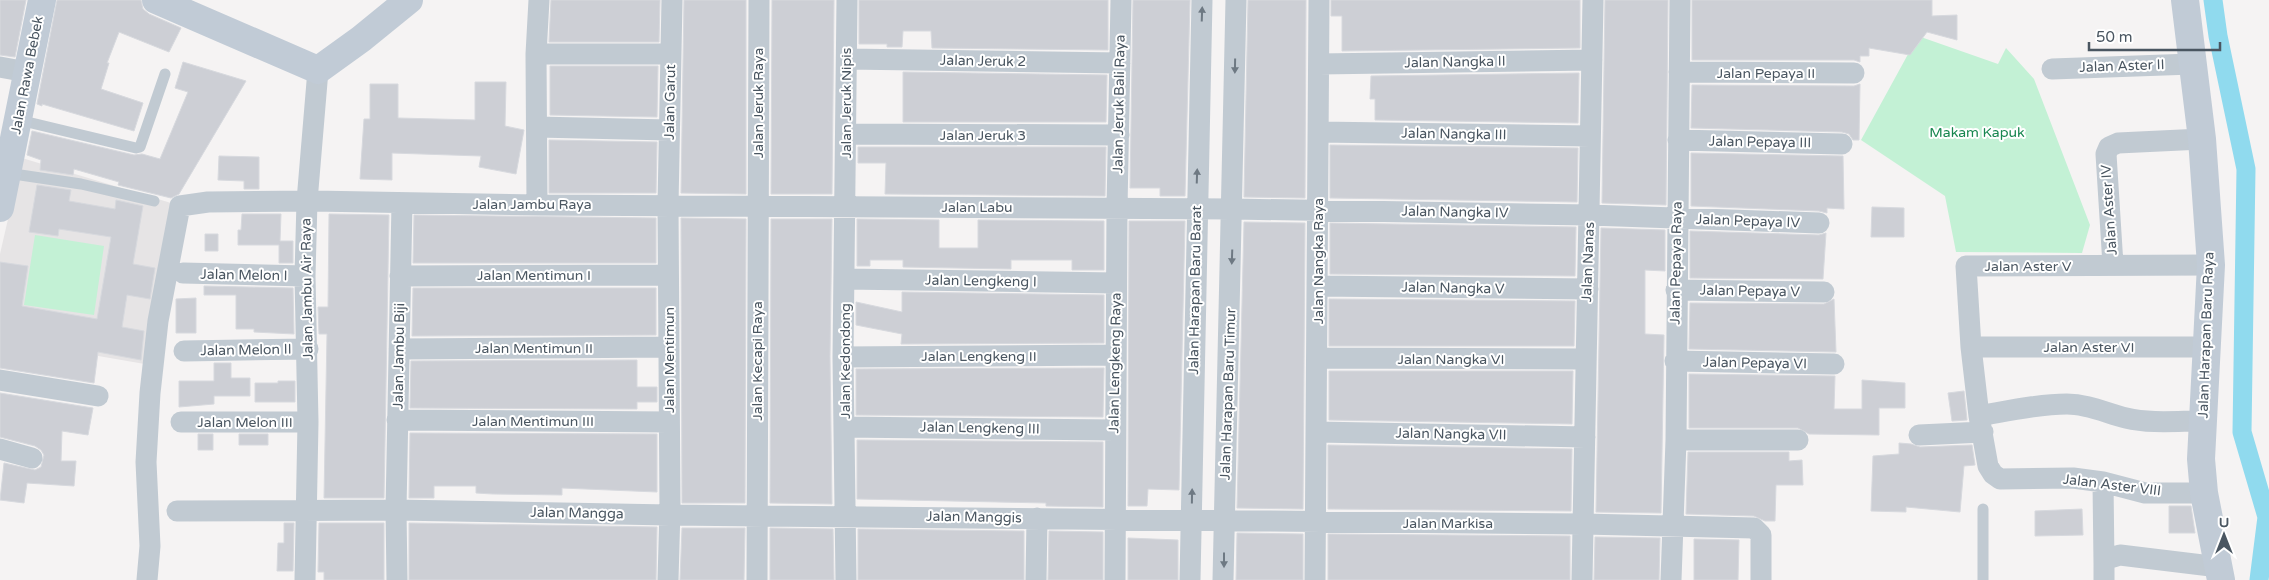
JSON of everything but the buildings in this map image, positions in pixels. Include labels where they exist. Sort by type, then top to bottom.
[{"type":"street","name":"Jalan Rawa Bebek","points":[[0,208],[4,172],[19,120],[42,0]]},
{"type":"street","points":[[156,0],[258,46],[315,69],[361,39],[409,0]]},
{"type":"street","points":[[537,205],[536,54],[539,0]]},
{"type":"street","name":"Jalan Garut","points":[[668,204],[672,0]]},
{"type":"street","name":"Jalan Jeruk Raya","points":[[757,206],[759,0]]},
{"type":"street","name":"Jalan Jeruk Nipis","points":[[846,206],[847,0]]},
{"type":"street","name":"Jalan Jeruk Bali Raya","points":[[1117,208],[1121,0]]},
{"type":"street","name":"Jalan Harapan Baru Barat","points":[[1190,580],[1196,208],[1202,0]]},
{"type":"street","points":[[1233,209],[1236,0]]},
{"type":"street","name":"Jalan Nangka Raya","points":[[1315,580],[1319,0]]},
{"type":"street","name":"Jalan Nanas","points":[[1582,580],[1593,0]]},
{"type":"street","name":"Jalan Pepaya Raya","points":[[1671,580],[1676,440],[1675,361],[1680,0]]},
{"type":"street","name":"Jalan Harapan Baru Raya","points":[[2185,0],[2202,139],[2211,265],[2201,459],[2204,493],[2220,573]]},
{"type":"street","points":[[536,54],[671,54]]},
{"type":"street","name":"Jalan Jeruk 2","points":[[847,59],[1120,63]]},
{"type":"street","name":"Jalan Nangka II","points":[[1319,64],[1592,60]]},
{"type":"street","name":"Jalan Aster II","points":[[2052,69],[2192,64]]},
{"type":"street","points":[[0,67],[27,72]]},
{"type":"street","name":"Jalan Jambu Air Raya","points":[[305,580],[308,348],[305,276],[307,201],[315,69]]},
{"type":"street","name":"Jalan Pepaya II","points":[[1679,72],[1854,73]]},
{"type":"street","points":[[537,127],[669,130]]},
{"type":"street","name":"Jalan Nangka III","points":[[1318,132],[1590,136]]},
{"type":"street","name":"Jalan Jeruk 3","points":[[846,134],[1119,135]]},
{"type":"street","name":"Jalan Aster IV","points":[[2113,265],[2106,154],[2109,147],[2118,142],[2202,139]]},
{"type":"street","name":"Jalan Pepaya III","points":[[1678,140],[1842,144]]},
{"type":"street","name":"Jalan Jambu Raya","points":[[147,580],[150,546],[146,462],[150,393],[158,322],[180,206],[208,202],[307,201],[757,206]]},
{"type":"street","name":"Jalan Jambu Biji","points":[[397,580],[396,510],[402,203]]},
{"type":"street","name":"Jalan Mentimun","points":[[668,204],[670,422],[668,580]]},
{"type":"street","name":"Jalan Labu","points":[[757,206],[1233,209]]},
{"type":"street","name":"Jalan Kecapi Raya","points":[[757,206],[757,580]]},
{"type":"street","name":"Jalan Kedondong","points":[[846,206],[843,357],[846,580]]},
{"type":"street","name":"Jalan Lengkeng Raya","points":[[1115,580],[1117,208]]},
{"type":"street","name":"Jalan Nangka IV","points":[[1233,209],[1677,218]]},
{"type":"street","name":"Jalan Harapan Baru Timur","points":[[1223,580],[1233,209]]},
{"type":"street","name":"Jalan Pepaya IV","points":[[1677,218],[1819,223]]},
{"type":"street","name":"Jalan Aster V","points":[[1981,424],[1972,347],[1966,266],[2211,265]]},
{"type":"street","name":"Jalan Melon I","points":[[182,273],[305,276]]},
{"type":"street","name":"Jalan Mentimun I","points":[[400,276],[668,275]]},
{"type":"street","name":"Jalan Lengkeng I","points":[[845,279],[1116,283]]},
{"type":"street","name":"Jalan Nangka V","points":[[1318,286],[1588,289]]},
{"type":"street","name":"Jalan Pepaya V","points":[[1676,290],[1824,292]]},
{"type":"street","name":"Jalan Mentimun II","points":[[399,348],[669,346]]},
{"type":"street","name":"Jalan Aster VI","points":[[1972,347],[2207,346]]},
{"type":"street","name":"Jalan Melon II","points":[[184,351],[308,348]]},
{"type":"street","name":"Jalan Lengkeng II","points":[[843,357],[1116,355]]},
{"type":"street","name":"Jalan Nangka VI","points":[[1317,358],[1586,359]]},
{"type":"street","name":"Jalan Pepaya VI","points":[[1675,361],[1834,364]]},
{"type":"street","points":[[0,380],[98,396]]},
{"type":"street","points":[[1919,435],[1981,424],[2030,407],[2067,404],[2093,407],[2127,418],[2152,421],[2203,421]]},
{"type":"street","name":"Jalan Mentimun III","points":[[398,420],[670,422]]},
{"type":"street","name":"Jalan Melon III","points":[[181,422],[308,422]]},
{"type":"street","name":"Jalan Aster VIII","points":[[1981,424],[1988,466],[1993,474],[2000,479],[2073,478],[2102,482],[2145,493],[2204,493]]},
{"type":"street","name":"Jalan Lengkeng III","points":[[844,426],[1115,430]]},
{"type":"street","name":"Jalan Nangka VII","points":[[1316,432],[1585,437]]},
{"type":"street","points":[[1676,440],[1798,440]]},
{"type":"street","points":[[0,449],[32,458]]},
{"type":"street","points":[[2102,482],[2104,572]]},
{"type":"street","name":"Jalan Mangga","points":[[177,511],[306,509],[757,516]]},
{"type":"street","name":"Jalan Manggis","points":[[757,516],[1224,521]]},
{"type":"street","points":[[1036,580],[1037,518]]},
{"type":"street","name":"Jalan Markisa","points":[[1224,521],[1583,524],[1754,528],[1761,535],[1761,580]]},
{"type":"street","points":[[2104,572],[2111,556],[2120,555],[2220,573]]},
{"type":"lane","points":[[19,120],[136,148],[140,147],[165,74]]},
{"type":"lane","points":[[4,172],[81,184],[154,201]]},
{"type":"lane","points":[[1982,510],[1983,580]]},
{"type":"shaded area","points":[[22,158],[181,206],[162,367],[0,339],[0,254]]},
{"type":"green space","name":"Makam Kapuk","points":[[1918,36],[1998,64],[2006,48],[2034,79],[2090,225],[2082,253],[1956,252],[1945,196],[1861,140]]},
{"type":"green space","points":[[35,235],[104,246],[94,315],[24,305]]},
{"type":"waterway","points":[[2213,0],[2218,36],[2246,169],[2242,432],[2267,517],[2259,580]]}]
